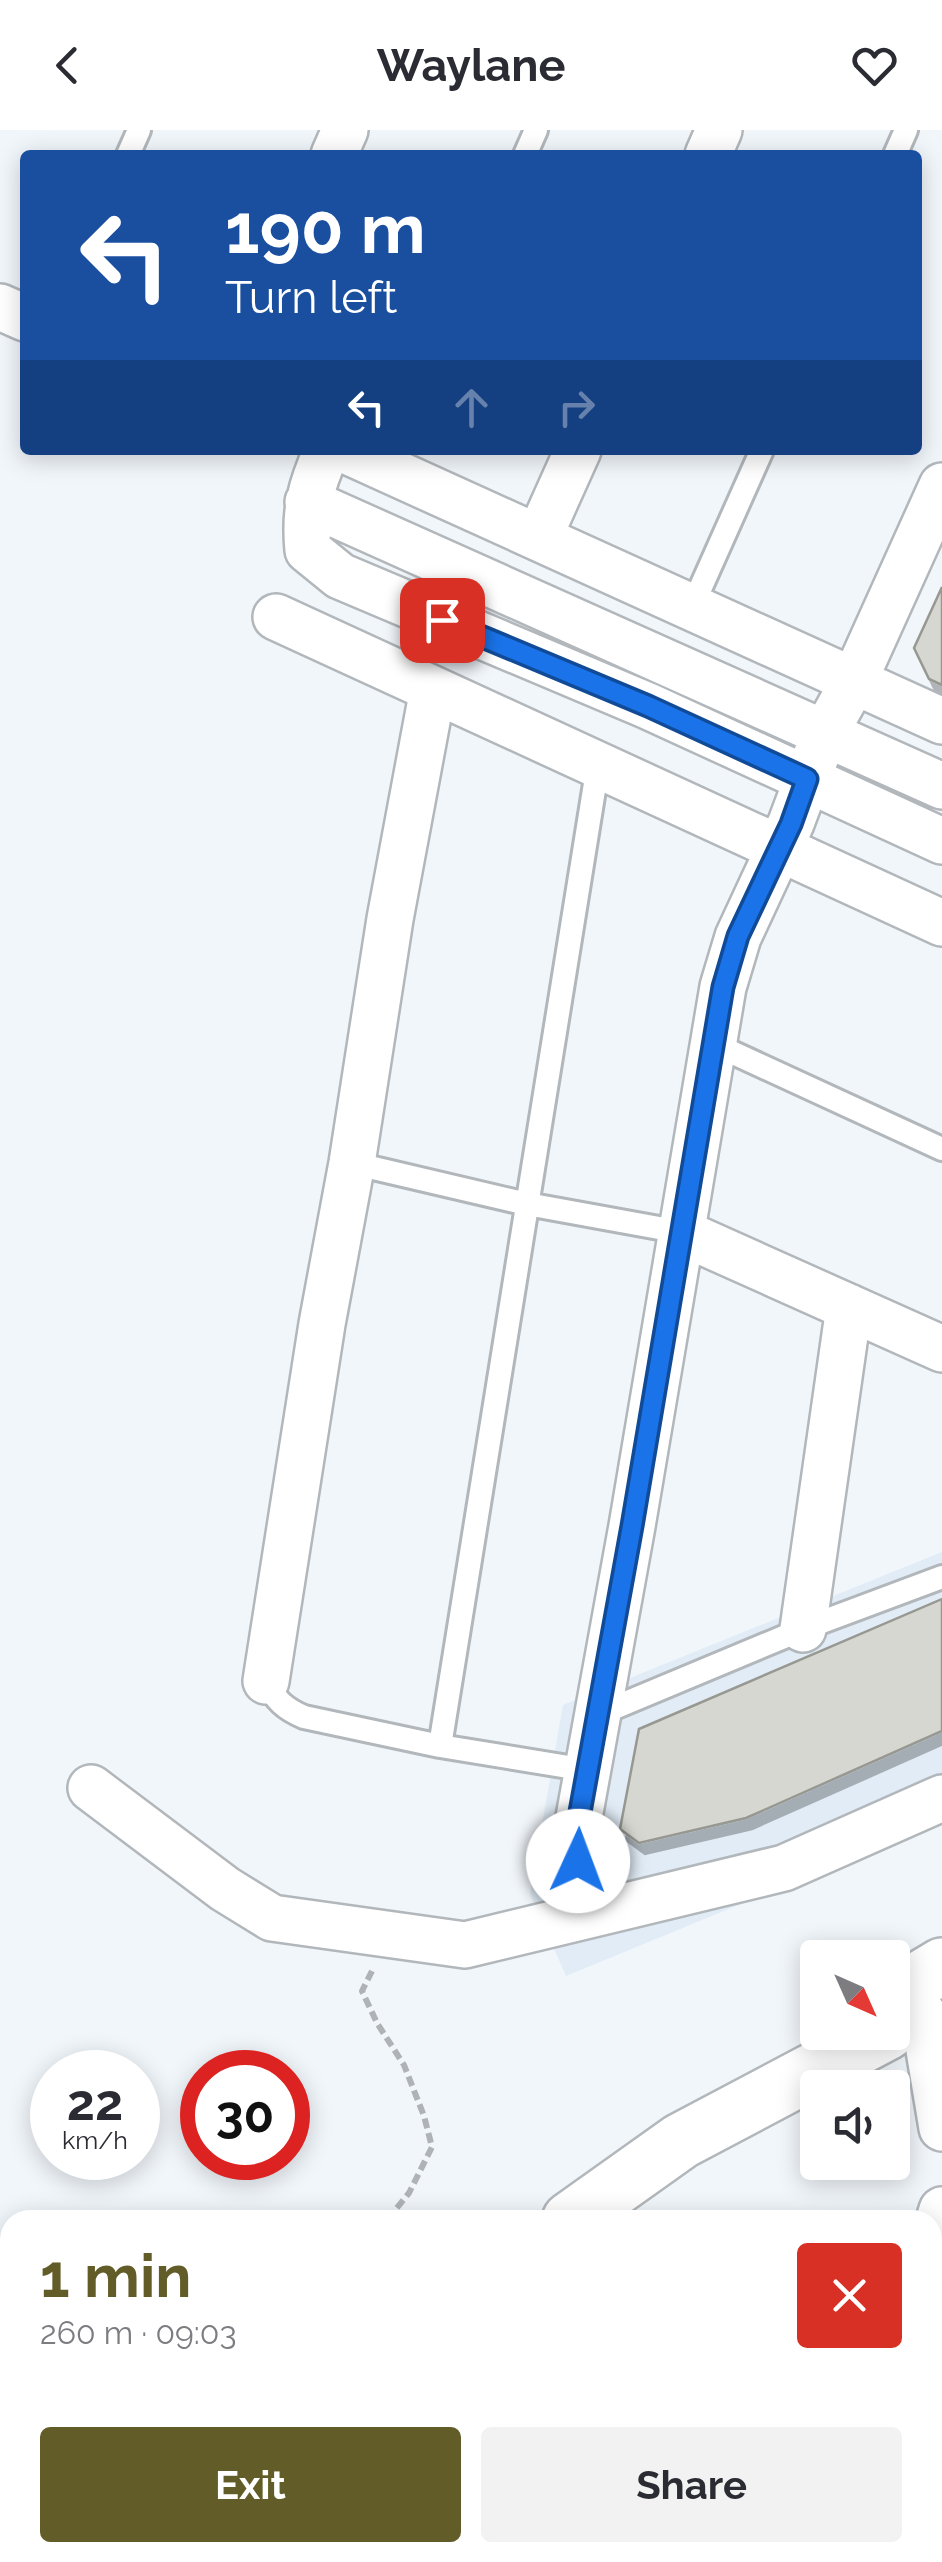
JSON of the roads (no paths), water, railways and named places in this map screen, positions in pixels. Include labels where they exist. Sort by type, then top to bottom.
[{"type":"main road","points":[[681,2141],[913,2007]]},
{"type":"main road","points":[[584,2210],[805,2050]]},
{"type":"street","points":[[325,455],[308,502],[308,550],[340,576],[648,706],[942,841]]},
{"type":"street","points":[[539,537],[576,455]]},
{"type":"street","points":[[392,459],[539,537],[942,720]]},
{"type":"street","points":[[584,1916],[576,1834],[723,987],[738,936],[780,848],[824,734],[930,546],[942,486]]},
{"type":"street","points":[[308,502],[942,786]]},
{"type":"street","points":[[276,617],[942,923]]},
{"type":"street","points":[[266,1681],[390,919],[433,689]]},
{"type":"street","points":[[681,1232],[942,1349]]},
{"type":"street","points":[[803,1629],[849,1307]]},
{"type":"street","points":[[91,1788],[226,1889],[272,1918],[465,1945],[784,1868],[942,1798]]},
{"type":"street","points":[[913,2007],[942,2128]]},
{"type":"lane","points":[[692,607],[760,455]]},
{"type":"lane","points":[[440,1746],[598,765]]},
{"type":"lane","points":[[714,1044],[942,1149]]},
{"type":"lane","points":[[352,1163],[527,1204],[681,1232]]},
{"type":"lane","points":[[597,1715],[803,1629],[942,1577]]},
{"type":"lane","points":[[266,1681],[274,1697],[304,1717],[440,1746],[587,1770]]}]
